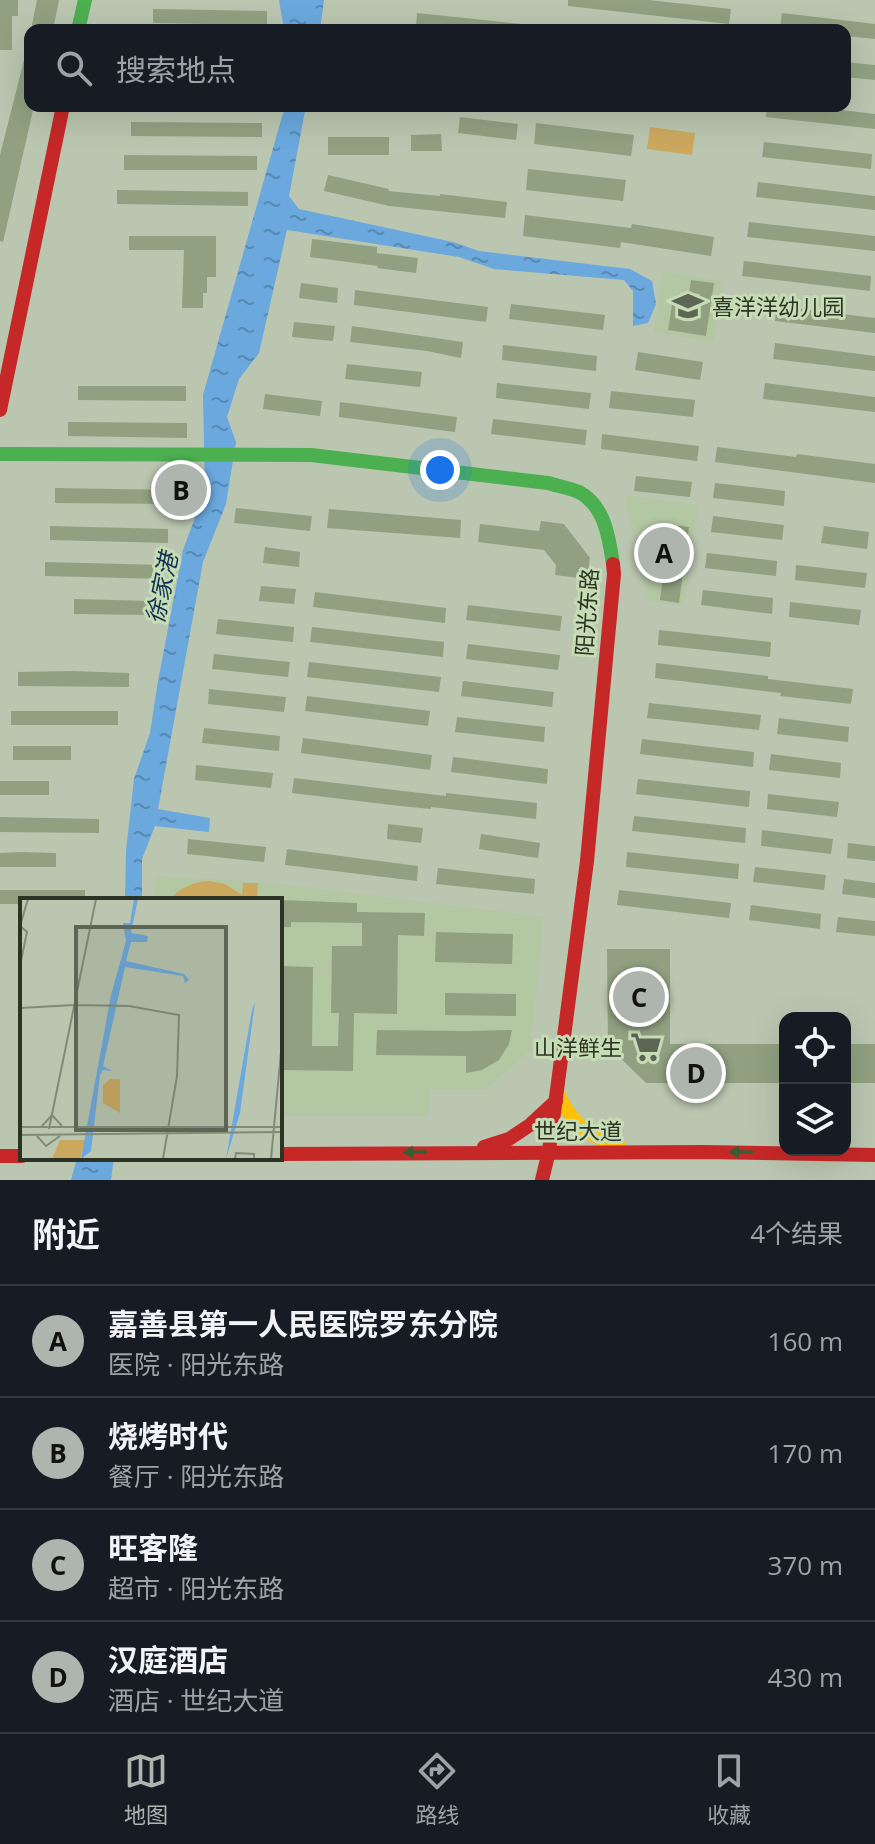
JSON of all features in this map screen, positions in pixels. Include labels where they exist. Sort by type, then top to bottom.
[{"type":"street","points":[[79,24],[85,0]]},
{"type":"street","points":[[0,410],[62,112]]},
{"type":"street","name":"阳光东路","points":[[0,454],[311,455],[548,483],[581,493],[599,510],[610,542],[614,574],[587,861],[549,1151],[542,1180]]},
{"type":"street","points":[[467,1152],[509,1139],[530,1125],[556,1096],[572,1122],[600,1141],[623,1146],[685,1146],[703,1152]]},
{"type":"street","name":"世纪大道","points":[[282,1154],[549,1151],[875,1155]]},
{"type":"shaded area","points":[[650,127],[695,133],[692,155],[647,149]]},
{"type":"shaded area","name":"喜洋洋幼儿园","points":[[663,271],[723,281],[713,342],[654,332]]},
{"type":"shaded area","points":[[625,495],[698,505],[684,606],[647,601]]},
{"type":"shaded area","points":[[157,876],[274,883],[544,917],[530,1050],[486,1089],[430,1089],[428,1116],[282,1116],[282,898],[154,898]]},
{"type":"shaded area","points":[[209,881],[225,884],[242,895],[243,883],[258,883],[257,898],[171,898],[187,886]]},
{"type":"water","points":[[279,0],[324,0],[321,24],[283,24]]},
{"type":"water","points":[[283,112],[305,112],[289,196],[299,209],[453,242],[479,251],[630,269],[652,281],[656,304],[648,323],[633,326],[633,291],[624,280],[494,269],[459,257],[287,230],[259,353],[239,379],[227,417],[236,442],[226,504],[203,562],[158,809],[210,818],[209,832],[155,826],[142,859],[142,898],[125,898],[126,851],[134,779],[150,733],[183,550],[205,491],[203,395]]},
{"type":"water","points":[[76,1160],[114,1160],[111,1180],[71,1180]]},
{"type":"building","points":[[0,0],[18,0],[18,16],[12,16],[12,50],[0,50]]},
{"type":"building","points":[[37,0],[59,0],[54,24],[32,24]]},
{"type":"building","points":[[568,0],[648,0],[731,9],[729,24],[568,6]]},
{"type":"building","points":[[153,9],[267,11],[267,24],[153,23]]},
{"type":"building","points":[[417,13],[522,24],[416,24]]},
{"type":"building","points":[[782,13],[875,24],[875,39],[851,37],[851,24],[781,24]]},
{"type":"building","points":[[24,60],[24,112],[33,112],[3,242],[0,241],[0,155]]},
{"type":"building","points":[[851,63],[875,65],[875,80],[851,78]]},
{"type":"building","points":[[851,111],[875,114],[875,129],[766,117],[766,112]]},
{"type":"building","points":[[460,117],[518,124],[516,140],[458,133]]},
{"type":"building","points":[[131,122],[262,123],[262,137],[131,136]]},
{"type":"building","points":[[536,123],[634,135],[631,156],[534,144]]},
{"type":"building","points":[[441,134],[442,151],[411,151],[411,135]]},
{"type":"building","points":[[328,137],[389,137],[389,155],[328,155]]},
{"type":"building","points":[[764,142],[872,154],[871,169],[762,157]]},
{"type":"building","points":[[124,155],[257,156],[257,170],[124,170]]},
{"type":"building","points":[[528,169],[626,180],[623,201],[526,190]]},
{"type":"building","points":[[328,175],[388,191],[507,202],[505,218],[389,206],[324,191]]},
{"type":"building","points":[[758,182],[875,196],[875,210],[756,197]]},
{"type":"building","points":[[117,190],[248,192],[248,206],[117,204]]},
{"type":"building","points":[[525,215],[631,228],[632,224],[714,237],[711,256],[621,242],[620,248],[523,236]]},
{"type":"building","points":[[749,222],[875,236],[875,251],[747,237]]},
{"type":"building","points":[[129,236],[216,236],[216,277],[207,277],[203,308],[182,308],[184,250],[129,250]]},
{"type":"building","points":[[312,239],[377,247],[377,253],[418,258],[416,273],[310,257]]},
{"type":"building","points":[[744,261],[871,276],[870,291],[742,276]]},
{"type":"building","points":[[691,280],[714,283],[706,336],[668,330],[672,305],[698,310],[700,294],[689,293]]},
{"type":"building","points":[[301,283],[338,288],[337,303],[299,298]]},
{"type":"building","points":[[355,290],[488,307],[486,322],[354,305]]},
{"type":"building","points":[[511,304],[605,315],[603,330],[509,319]]},
{"type":"building","points":[[777,306],[875,318],[875,333],[775,321]]},
{"type":"building","points":[[294,322],[335,326],[333,341],[292,337]]},
{"type":"building","points":[[352,326],[463,342],[461,358],[350,342]]},
{"type":"building","points":[[775,343],[875,356],[875,371],[773,359]]},
{"type":"building","points":[[503,345],[597,356],[596,371],[502,360]]},
{"type":"building","points":[[638,352],[703,362],[700,380],[635,370]]},
{"type":"building","points":[[347,364],[422,372],[420,387],[345,379]]},
{"type":"building","points":[[497,383],[591,393],[589,409],[496,398]]},
{"type":"building","points":[[765,383],[875,397],[875,412],[763,399]]},
{"type":"building","points":[[78,386],[186,386],[186,401],[78,400]]},
{"type":"building","points":[[611,391],[695,400],[693,417],[609,408]]},
{"type":"building","points":[[265,394],[322,401],[320,416],[263,409]]},
{"type":"building","points":[[340,402],[457,417],[455,432],[339,417]]},
{"type":"building","points":[[493,419],[587,430],[585,445],[491,434]]},
{"type":"building","points":[[68,422],[187,423],[187,438],[68,436]]},
{"type":"building","points":[[602,434],[699,446],[697,461],[601,449]]},
{"type":"building","points":[[717,447],[875,464],[875,483],[715,462]]},
{"type":"building","points":[[636,476],[692,482],[690,497],[634,491]]},
{"type":"building","points":[[715,483],[785,491],[784,506],[713,498]]},
{"type":"building","points":[[55,488],[174,490],[174,504],[55,503]]},
{"type":"building","points":[[236,508],[312,516],[310,531],[234,523]]},
{"type":"building","points":[[329,509],[461,520],[460,538],[327,528]]},
{"type":"building","points":[[713,516],[784,525],[782,540],[711,532]]},
{"type":"building","points":[[541,521],[564,524],[590,558],[587,579],[555,575],[556,565],[544,550],[478,542],[480,524],[539,531]]},
{"type":"building","points":[[670,525],[689,527],[679,603],[660,600]]},
{"type":"building","points":[[50,526],[168,529],[168,543],[50,540]]},
{"type":"building","points":[[824,526],[869,532],[867,549],[821,543]]},
{"type":"building","points":[[265,547],[300,552],[299,567],[263,563]]},
{"type":"building","points":[[707,553],[777,561],[776,576],[705,568]]},
{"type":"building","points":[[45,562],[163,565],[163,579],[45,576]]},
{"type":"building","points":[[796,565],[867,573],[865,588],[795,580]]},
{"type":"building","points":[[261,586],[296,589],[294,604],[259,601]]},
{"type":"building","points":[[703,590],[773,598],[772,614],[701,605]]},
{"type":"building","points":[[315,592],[446,608],[445,623],[313,607]]},
{"type":"building","points":[[74,599],[151,601],[151,615],[74,614]]},
{"type":"building","points":[[790,602],[861,610],[859,625],[789,617]]},
{"type":"building","points":[[468,605],[562,616],[560,631],[466,620]]},
{"type":"building","points":[[218,619],[294,627],[293,642],[216,634]]},
{"type":"building","points":[[312,627],[444,642],[443,657],[310,642]]},
{"type":"building","points":[[659,630],[771,642],[770,657],[658,645]]},
{"type":"building","points":[[468,644],[560,655],[558,670],[466,659]]},
{"type":"building","points":[[214,654],[290,662],[288,677],[212,669]]},
{"type":"building","points":[[309,662],[441,677],[439,692],[307,677]]},
{"type":"building","points":[[656,663],[853,689],[851,704],[655,678]]},
{"type":"building","points":[[18,672],[129,673],[129,687],[18,686]]},
{"type":"building","points":[[463,681],[554,692],[552,707],[461,696]]},
{"type":"building","points":[[209,689],[286,697],[284,712],[208,704]]},
{"type":"building","points":[[307,696],[430,711],[428,726],[305,711]]},
{"type":"building","points":[[649,703],[761,715],[759,730],[647,718]]},
{"type":"building","points":[[11,711],[118,711],[118,725],[11,725]]},
{"type":"building","points":[[457,717],[545,727],[544,742],[455,732]]},
{"type":"building","points":[[779,718],[849,727],[848,742],[777,734]]},
{"type":"building","points":[[204,728],[280,736],[279,751],[202,743]]},
{"type":"building","points":[[303,738],[432,755],[430,770],[301,753]]},
{"type":"building","points":[[642,739],[754,752],[753,767],[640,754]]},
{"type":"building","points":[[13,746],[71,746],[71,760],[13,760]]},
{"type":"building","points":[[771,754],[841,763],[840,778],[769,770]]},
{"type":"building","points":[[453,757],[548,769],[547,784],[451,772]]},
{"type":"building","points":[[196,765],[273,773],[271,788],[195,780]]},
{"type":"building","points":[[294,778],[537,803],[536,819],[292,793]]},
{"type":"building","points":[[638,779],[750,791],[749,807],[636,794]]},
{"type":"building","points":[[0,781],[49,781],[49,795],[0,795]]},
{"type":"building","points":[[768,794],[839,802],[837,817],[767,809]]},
{"type":"building","points":[[634,816],[746,828],[745,843],[632,831]]},
{"type":"building","points":[[0,817],[99,819],[99,833],[0,832]]},
{"type":"building","points":[[388,824],[423,828],[421,843],[387,839]]},
{"type":"building","points":[[762,830],[833,839],[831,854],[761,846]]},
{"type":"building","points":[[481,834],[540,843],[538,858],[479,849]]},
{"type":"building","points":[[188,839],[266,847],[264,862],[187,854]]},
{"type":"building","points":[[848,843],[875,846],[875,861],[847,858]]},
{"type":"building","points":[[287,849],[418,866],[417,881],[285,865]]},
{"type":"building","points":[[627,852],[739,864],[738,879],[626,867]]},
{"type":"building","points":[[0,853],[56,853],[56,867],[0,867]]},
{"type":"building","points":[[755,867],[826,875],[824,890],[753,882]]},
{"type":"building","points":[[438,868],[535,879],[534,894],[436,884]]},
{"type":"building","points":[[844,879],[875,883],[875,898],[842,894]]},
{"type":"building","points":[[0,890],[85,890],[85,898],[20,898],[20,904],[0,904]]},
{"type":"building","points":[[619,890],[731,903],[729,918],[617,905]]},
{"type":"building","points":[[282,900],[357,903],[357,912],[425,913],[424,936],[398,935],[397,1014],[354,1013],[353,1071],[282,1070],[282,966],[313,967],[312,1046],[338,1046],[339,1013],[331,1013],[332,946],[362,946],[362,923],[291,922],[291,927],[282,927]]},
{"type":"building","points":[[751,905],[821,914],[820,929],[749,920]]},
{"type":"building","points":[[838,917],[875,921],[875,936],[836,932]]},
{"type":"building","points":[[436,932],[513,934],[512,964],[435,962]]},
{"type":"building","points":[[607,949],[670,949],[670,1044],[779,1044],[779,1083],[646,1083],[608,1046]]},
{"type":"building","points":[[445,993],[516,994],[516,1016],[445,1015]]},
{"type":"building","points":[[377,1030],[512,1030],[509,1044],[499,1060],[482,1070],[466,1073],[466,1056],[376,1055]]},
{"type":"building","points":[[851,1044],[875,1044],[875,1083],[851,1083]]},
{"type":"traffic: fast","points":[[79,24],[85,0]]},
{"type":"traffic: fast","points":[[0,454],[311,455],[548,483],[579,492],[595,506],[604,524],[613,564]]},
{"type":"traffic: slow","points":[[557,1092],[581,1127],[619,1145]]},
{"type":"traffic: jam","points":[[0,410],[62,112]]},
{"type":"traffic: jam","points":[[542,1180],[549,1151],[587,861],[613,564]]},
{"type":"traffic: jam","points":[[484,1147],[509,1139],[556,1101]]},
{"type":"traffic: jam","points":[[282,1154],[703,1152],[875,1155]]},
{"type":"traffic: jam","points":[[0,1156],[20,1156]]},
{"type":"place","name":"喜洋洋幼儿园","points":[[688,306]]},
{"type":"place","name":"烧烤时代","points":[[181,490]]},
{"type":"place","name":"嘉善县第一人民医院罗东分院","points":[[664,553]]},
{"type":"place","name":"旺客隆","points":[[639,997]]},
{"type":"place","name":"山洋鲜生","points":[[646,1047]]},
{"type":"place","name":"汉庭酒店","points":[[696,1073]]},
{"type":"water label","name":"徐家港","points":[[161,588]]}]
